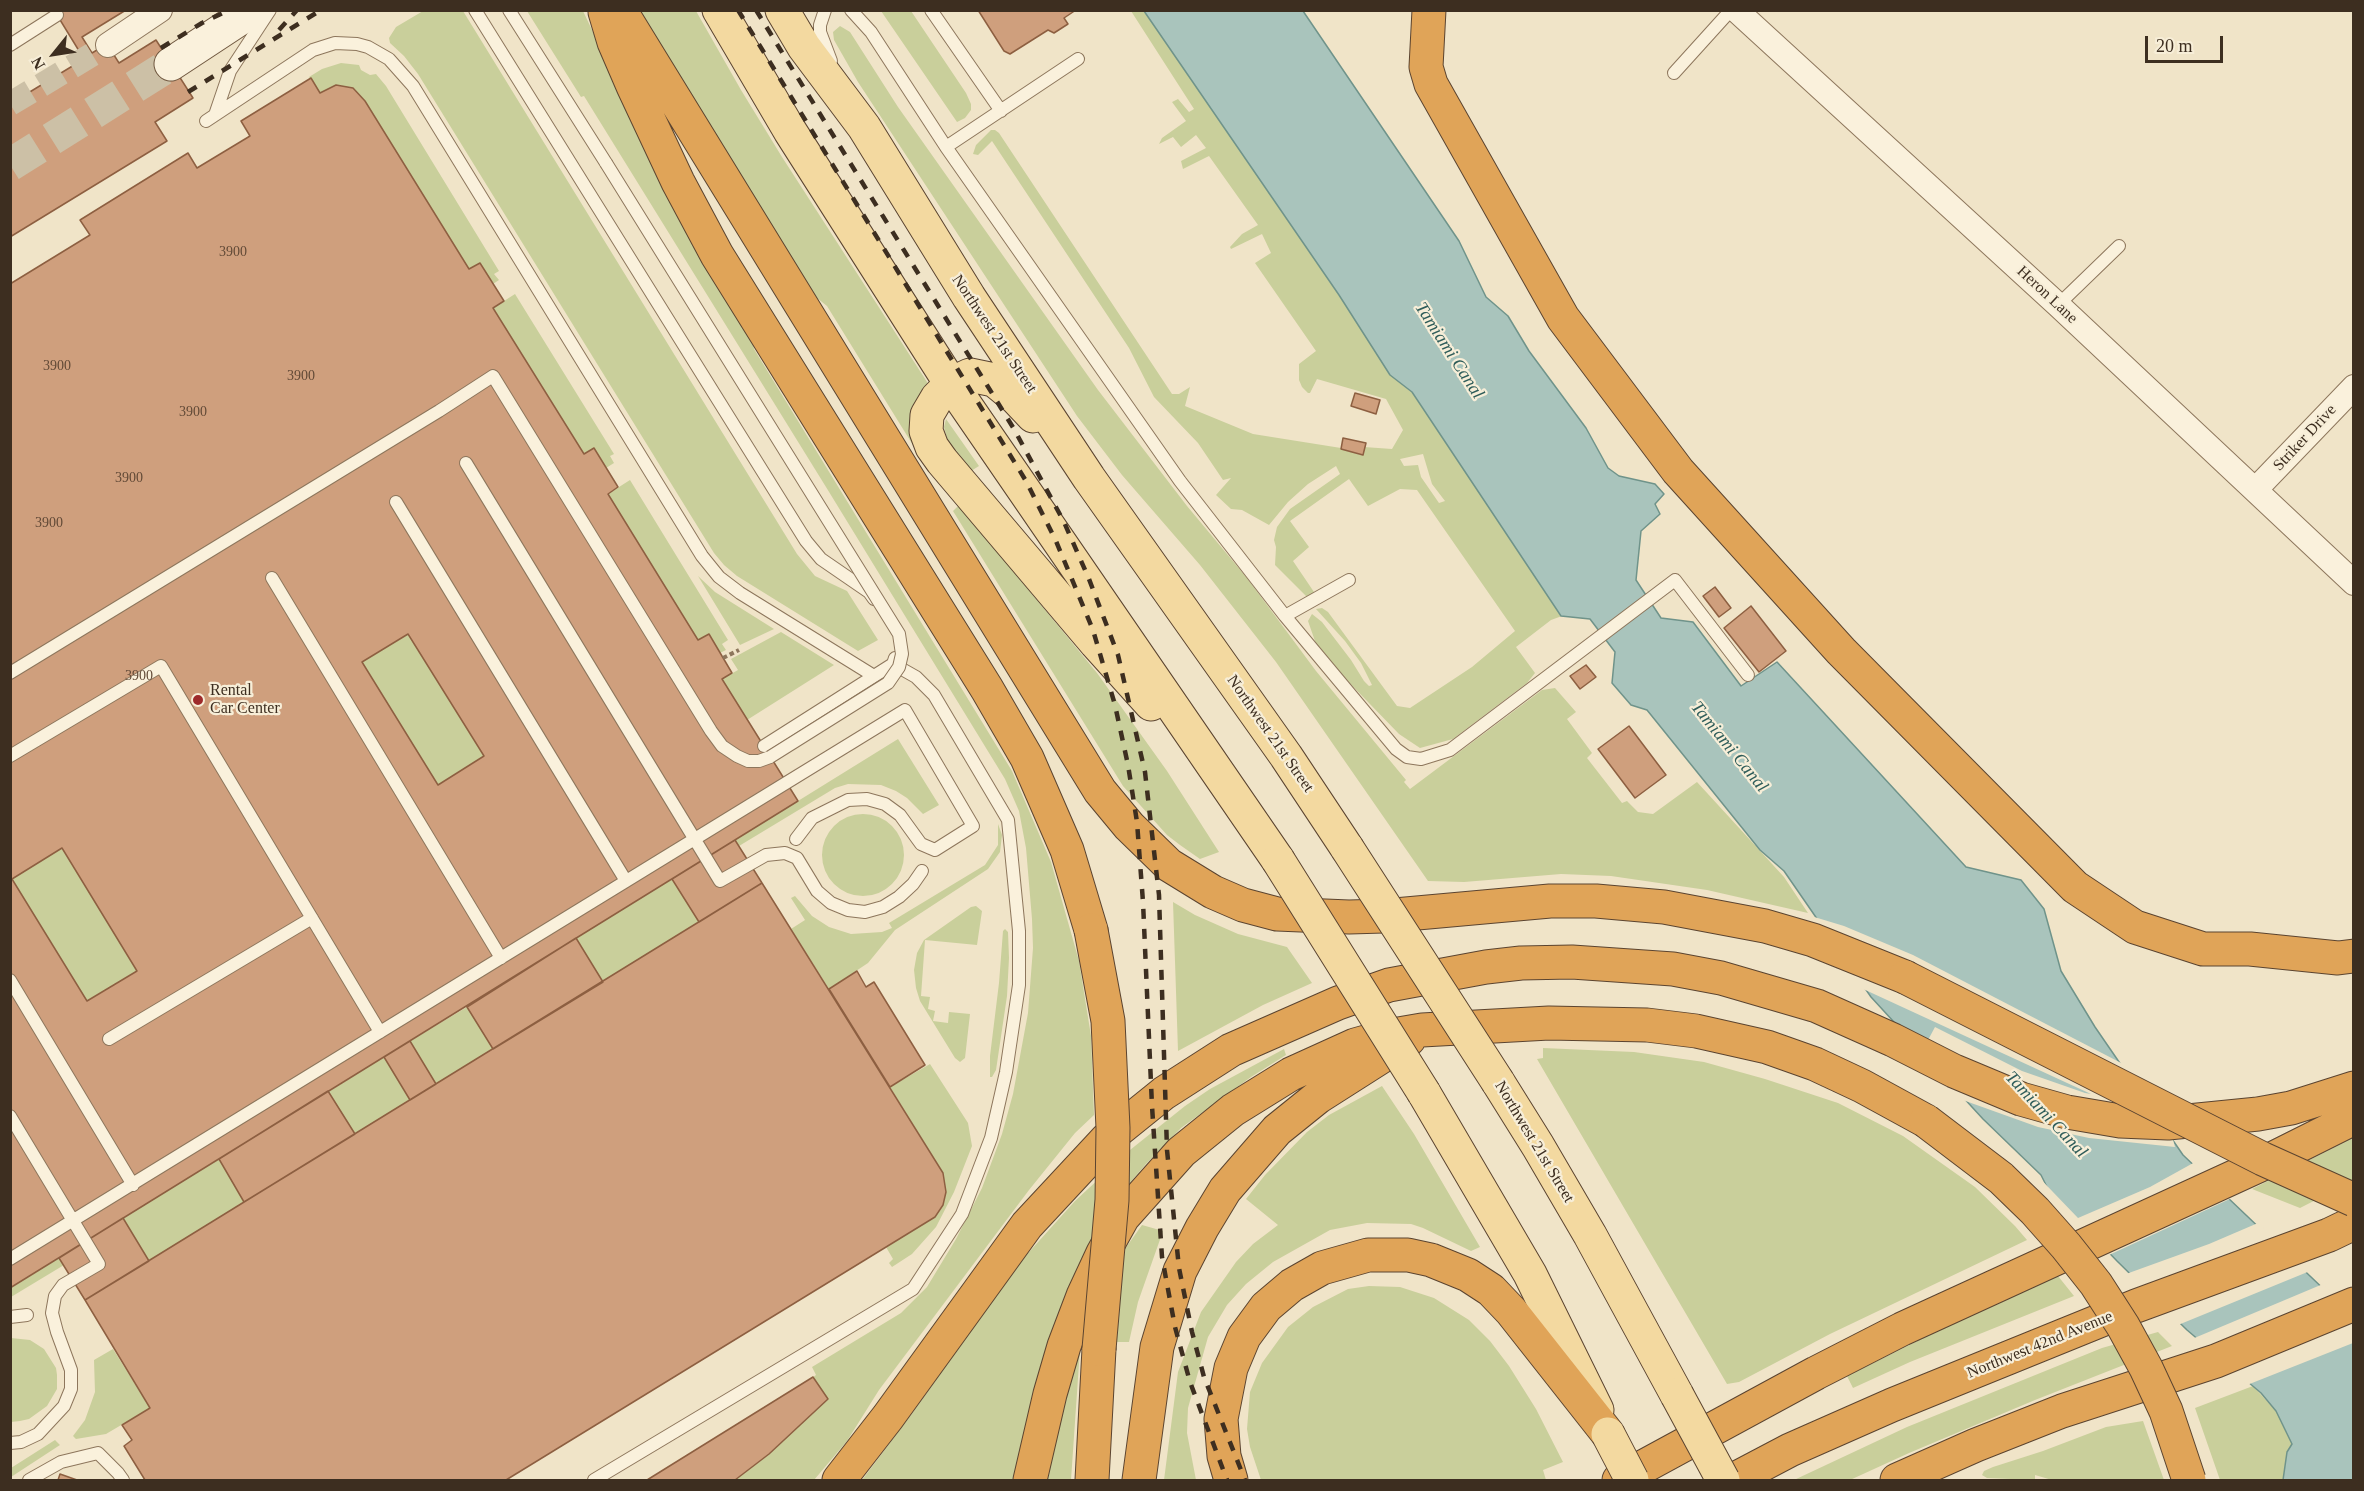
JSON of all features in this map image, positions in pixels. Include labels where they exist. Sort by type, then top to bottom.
[{"type":"highway","points":[[605,10],[614,42],[633,86],[678,182],[717,255],[987,688],[1027,758],[1067,850],[1091,930],[1108,1021],[1113,1119],[1113,1200],[1099,1349],[1092,1480]]},
{"type":"highway","points":[[620,10],[1100,791],[1129,826],[1169,865],[1213,892],[1243,905],[1277,914],[1384,916],[1573,901],[1642,904],[1704,913],[1765,926],[1813,940],[1905,977],[2245,1149],[2354,1200]]},
{"type":"highway","points":[[1429,10],[1426,67],[1431,84],[1563,318],[1678,471],[1841,651],[2075,887],[2135,927],[2203,949],[2250,949],[2338,958],[2354,956]]},
{"type":"highway","points":[[839,1480],[888,1418],[1027,1225],[1107,1139],[1164,1093],[1231,1050],[1338,1003],[1389,985],[1486,967],[1521,963],[1625,964],[1692,972],[1769,990],[1832,1012],[1995,1089],[2044,1106],[2120,1121],[2168,1123],[2214,1120],[2292,1108],[2354,1088]]},
{"type":"highway","points":[[1030,1480],[1050,1394],[1083,1296],[1103,1253],[1123,1216],[1149,1186],[1206,1130],[1261,1091],[1323,1058],[1355,1045],[1387,1036],[1422,1030],[1597,1022],[1696,1031],[1767,1047],[1815,1064],[1862,1086],[1926,1121],[2001,1178],[2035,1210],[2066,1246],[2096,1284],[2123,1326],[2166,1411],[2189,1480]]},
{"type":"highway","points":[[1139,1480],[1157,1347],[1168,1309],[1180,1271],[1225,1190],[1276,1130],[1297,1112],[1422,1030]]},
{"type":"highway","points":[[1619,1480],[1834,1364],[1946,1308],[2260,1165],[2354,1118]]},
{"type":"highway","points":[[2341,1229],[2354,1213]]},
{"type":"highway","name":"Northwest 42nd Avenue","points":[[1733,1480],[1769,1460],[1853,1422],[2136,1306],[2341,1229]]},
{"type":"highway","points":[[1232,1480],[1224,1456],[1221,1419],[1232,1368],[1244,1337],[1266,1307],[1292,1285],[1322,1268],[1356,1257],[1394,1254],[1421,1257],[1455,1269],[1479,1282],[1511,1311],[1608,1434]]},
{"type":"highway","points":[[1897,1480],[1976,1445],[2053,1415],[2256,1346],[2354,1304]]},
{"type":"main road","points":[[719,10],[790,131],[951,384],[1238,798],[1424,1093],[1530,1274],[1632,1480]]},
{"type":"main road","name":"Northwest 21st Street","points":[[782,10],[804,47],[864,127],[969,297],[1089,478],[1266,727],[1498,1082],[1590,1235],[1723,1480]]},
{"type":"main road","points":[[1089,478],[1016,398],[994,380],[970,375],[951,384],[936,398],[927,415],[927,431],[932,447],[1096,643],[1238,798]]},
{"type":"street","points":[[108,45],[160,10]]},
{"type":"street","points":[[171,64],[254,10]]},
{"type":"street","name":"Heron Lane","points":[[1736,10],[2058,305],[2354,583]]},
{"type":"street","name":"Striker Drive","points":[[2256,489],[2354,387]]},
{"type":"lane","points":[[270,10],[230,71],[211,118],[313,50],[335,43],[357,44],[368,47],[389,59],[413,86],[702,556],[719,577],[740,593],[874,676]]},
{"type":"lane","points":[[10,673],[493,376],[722,746],[748,761],[759,761],[767,752],[893,664],[897,651],[895,630],[885,612],[869,592],[821,560],[806,541],[475,10]]},
{"type":"lane","points":[[509,10],[899,634],[902,654],[899,667],[888,683],[767,752]]},
{"type":"lane","points":[[825,10],[820,25],[823,43],[864,127]]},
{"type":"lane","points":[[851,10],[871,32],[946,147],[1180,481],[1285,616],[1388,741],[1407,757],[1422,759],[1450,750],[1675,580],[1748,675]]},
{"type":"lane","points":[[932,10],[1001,111]]},
{"type":"lane","points":[[1674,73],[1731,10]]},
{"type":"lane","points":[[10,45],[57,15]]},
{"type":"lane","points":[[946,147],[1078,59]]},
{"type":"lane","points":[[2058,305],[2120,246]]},
{"type":"lane","points":[[466,463],[720,881],[766,855],[785,853],[797,858],[817,891],[831,903],[848,910],[866,912],[884,907],[906,890],[922,871]]},
{"type":"lane","points":[[396,502],[626,881]]},
{"type":"lane","points":[[272,578],[501,958]]},
{"type":"lane","points":[[1285,616],[1348,580]]},
{"type":"lane","points":[[594,1480],[913,1290],[962,1214],[991,1138],[1006,1072],[1019,985],[1019,931],[1008,820],[934,695],[916,677],[893,664]]},
{"type":"lane","points":[[10,756],[161,666],[380,1032]]},
{"type":"lane","points":[[10,1259],[905,710],[973,826],[935,850],[921,844],[900,815],[885,804],[867,799],[848,800],[812,818],[796,839]]},
{"type":"lane","points":[[109,1040],[312,918]]},
{"type":"lane","points":[[10,980],[133,1185]]},
{"type":"lane","points":[[10,1116],[99,1264],[63,1285],[55,1296],[52,1313],[71,1370],[71,1389],[64,1406],[53,1421],[38,1434],[21,1442],[10,1443]]},
{"type":"lane","points":[[10,1317],[27,1315]]},
{"type":"lane","points":[[29,1480],[61,1462],[98,1453],[123,1480]]},
{"type":"path","points":[[723,658],[740,650]]},
{"type":"green space","points":[[423,11],[463,11],[797,554],[815,576],[847,591],[878,640],[858,651],[737,576],[714,553],[418,74],[390,43],[389,38],[396,27]]},
{"type":"green space","points":[[527,11],[583,11],[612,72],[752,339],[754,349],[1012,771],[1051,862],[1079,961],[1091,1036],[1094,1115],[1075,1133],[1029,1190],[879,1390],[847,1441],[814,1480],[735,1480],[769,1454],[827,1399],[813,1377],[816,1375],[812,1367],[901,1313],[927,1287],[956,1239],[982,1188],[1002,1134],[1013,1094],[1028,1013],[1033,948],[1032,919],[1026,848],[1019,811],[1005,779],[826,487],[584,96],[581,97]]},
{"type":"green space","points":[[638,11],[696,11],[782,157],[929,385],[924,463],[827,306],[817,298]]},
{"type":"green space","points":[[881,11],[911,11],[966,93],[971,110],[965,118],[957,122]]},
{"type":"green space","points":[[1131,11],[1144,11],[1339,295],[1390,374],[1412,392],[1562,616],[1551,620],[1516,647],[1535,673],[1527,683],[1453,739],[1420,748],[1399,734],[1336,669],[1316,644],[1308,621],[1312,614],[1322,622],[1364,681],[1369,686],[1372,685],[1361,663],[1345,641],[1316,609],[1322,608],[1328,612],[1397,706],[1410,708],[1472,667],[1515,631],[1417,490],[1400,489],[1368,506],[1349,479],[1290,521],[1309,547],[1293,561],[1314,592],[1313,603],[1275,565],[1274,540],[1277,527],[1290,509],[1340,474],[1336,466],[1308,484],[1288,502],[1269,525],[1242,510],[1231,509],[1216,495],[1231,478],[1223,480],[1198,443],[1154,397],[1129,348],[992,141],[978,155],[973,154],[976,145],[991,130],[999,133],[1172,394],[1179,394],[1190,387],[1185,406],[1253,434],[1341,448],[1362,455],[1364,447],[1392,449],[1403,430],[1386,399],[1317,379],[1310,393],[1302,387],[1299,380],[1299,364],[1316,351],[1255,263],[1271,253],[1262,234],[1231,249],[1230,247],[1242,234],[1258,225],[1209,156],[1183,169],[1181,161],[1206,148],[1196,135],[1181,147],[1173,137],[1159,144],[1162,138],[1186,121],[1172,102],[1178,99],[1189,112],[1194,109]],"holes":[[[1423,454],[1432,484],[1445,501],[1439,503],[1421,477],[1418,465],[1404,466],[1400,459]]]},
{"type":"green space","points":[[840,26],[850,32],[898,107],[1098,390],[1187,506],[1247,578],[1316,671],[1406,780],[1404,782],[1410,789],[1542,690],[1555,688],[1576,712],[1567,719],[1592,753],[1587,758],[1622,803],[1627,801],[1638,812],[1653,814],[1697,782],[1784,877],[1808,913],[1707,890],[1611,876],[1561,874],[1464,882],[1428,881],[1276,662],[1200,565],[1122,475],[1077,416],[858,82],[834,40],[833,32]]},
{"type":"green space","points":[[341,63],[359,65],[361,70],[370,75],[376,74],[386,86],[499,271],[494,274],[499,280],[493,284],[480,263],[469,269],[365,101],[353,88],[336,85],[320,93],[309,77],[322,69]]},
{"type":"green space","points":[[515,294],[614,454],[610,456],[614,463],[606,468],[594,448],[584,454],[493,308]]},
{"type":"green space","points":[[946,419],[979,466],[971,471],[949,446],[944,427]]},
{"type":"green space","points":[[630,480],[728,640],[722,644],[726,650],[720,653],[709,634],[698,640],[608,494]]},
{"type":"green space","points":[[959,505],[1097,673],[1167,771],[1219,852],[1200,859],[1167,835],[1123,786],[953,511]]},
{"type":"green space","points":[[698,576],[715,592],[774,629],[740,645]]},
{"type":"green space","points":[[781,632],[834,665],[747,720],[722,679],[738,670],[731,659]]},
{"type":"green space","points":[[408,634],[484,756],[438,785],[362,662]]},
{"type":"green space","points":[[898,739],[939,805],[923,814],[907,798],[881,785],[848,784],[835,788],[739,846],[735,840]]},
{"type":"green space","points":[[863,814],[879,817],[892,826],[901,839],[904,855],[901,871],[892,884],[879,893],[863,896],[847,893],[834,884],[825,871],[822,855],[825,839],[834,826],[847,817]]},
{"type":"green space","points":[[998,824],[1002,835],[1000,852],[988,869],[895,930],[868,963],[829,989],[791,929],[805,920],[791,898],[795,896],[812,916],[829,927],[851,934],[882,932],[892,928],[889,923],[985,865],[998,845]]},
{"type":"green space","points":[[62,848],[137,971],[87,1001],[12,879]]},
{"type":"green space","points":[[672,879],[699,922],[603,982],[576,938]]},
{"type":"green space","points":[[1173,902],[1195,915],[1238,934],[1287,947],[1312,983],[1263,1005],[1178,1051]]},
{"type":"green space","points":[[976,906],[982,911],[977,945],[925,940],[921,996],[930,997],[928,1009],[935,1011],[933,1021],[948,1023],[949,1012],[970,1014],[965,1058],[960,1062],[955,1058],[920,1001],[914,970],[917,953],[924,940],[971,907]]},
{"type":"green space","points":[[1005,929],[1008,932],[1009,958],[1007,996],[996,1070],[990,1077],[990,1056]]},
{"type":"green space","points":[[467,1007],[493,1049],[436,1084],[410,1041]]},
{"type":"green space","points":[[1543,1048],[1634,1052],[1704,1062],[1838,1103],[1903,1136],[1975,1187],[2027,1240],[1830,1334],[1739,1382],[1727,1384],[1537,1059],[1543,1058]]},
{"type":"green space","points":[[1284,1049],[1286,1055],[1251,1077],[1181,1128],[1127,1186],[1021,1480],[862,1480],[1021,1261],[1075,1201],[1130,1150],[1185,1106],[1210,1089]]},
{"type":"green space","points":[[384,1057],[410,1100],[355,1134],[328,1092]]},
{"type":"green space","points":[[930,1064],[968,1123],[972,1146],[954,1192],[936,1227],[912,1254],[892,1267],[889,1263],[893,1259],[886,1247],[935,1217],[942,1205],[943,1173],[890,1087]]},
{"type":"green space","points":[[1382,1086],[1414,1134],[1480,1247],[1471,1251],[1411,1224],[1367,1223],[1330,1230],[1273,1262],[1246,1284],[1227,1305],[1208,1337],[1188,1408],[1187,1433],[1196,1480],[1164,1480],[1178,1372],[1201,1312],[1236,1262],[1253,1244],[1278,1225],[1246,1199],[1265,1175],[1307,1132],[1329,1115]]},
{"type":"green space","points":[[2353,1138],[2353,1181],[2300,1208],[2252,1189]]},
{"type":"green space","points":[[219,1159],[244,1202],[149,1261],[123,1218]]},
{"type":"green space","points":[[1142,1225],[1163,1231],[1138,1302],[1129,1342],[1115,1342],[1122,1253]]},
{"type":"green space","points":[[59,1258],[64,1265],[11,1297],[11,1288]]},
{"type":"green space","points":[[2058,1276],[2074,1296],[1910,1362],[1853,1388],[1847,1376],[1945,1327]]},
{"type":"green space","points":[[1369,1286],[1400,1287],[1434,1298],[1469,1320],[1490,1341],[1536,1409],[1563,1462],[1543,1470],[1546,1480],[1261,1480],[1250,1447],[1247,1429],[1250,1392],[1262,1363],[1288,1327],[1313,1307],[1348,1289]]},
{"type":"green space","points":[[2158,1332],[2172,1346],[2035,1400],[1850,1480],[1794,1480],[1907,1427],[2102,1348]]},
{"type":"green space","points":[[11,1338],[30,1340],[44,1349],[56,1368],[57,1389],[47,1406],[29,1419],[11,1422]]},
{"type":"green space","points":[[113,1349],[150,1408],[106,1434],[76,1439],[73,1436],[85,1420],[95,1392],[94,1360]]},
{"type":"green space","points":[[1080,1349],[1071,1480],[1044,1480],[1057,1420]]},
{"type":"green space","points":[[2253,1386],[2276,1411],[2292,1444],[2287,1452],[2283,1480],[2220,1480],[2195,1408]]},
{"type":"green space","points":[[2143,1421],[2164,1480],[2052,1480],[2035,1475],[2035,1480],[1987,1478],[1982,1475],[1984,1471],[1993,1467],[2106,1427]]},
{"type":"green space","points":[[55,1440],[60,1445],[11,1477],[11,1468]]},
{"type":"water","name":"Tamiami Canal","points":[[1144,11],[1303,11],[1459,241],[1486,297],[1508,316],[1529,351],[1586,428],[1608,468],[1619,476],[1655,484],[1664,494],[1655,504],[1660,514],[1641,531],[1636,580],[1661,618],[1693,622],[1741,686],[1777,662],[1966,867],[2021,880],[2044,909],[2061,971],[2095,1027],[2183,1155],[2353,1317],[2353,1480],[2283,1480],[2287,1452],[2292,1444],[2276,1411],[2261,1393],[2187,1330],[2117,1261],[2048,1189],[2041,1175],[1983,1119],[1871,997],[1784,871],[1760,850],[1647,710],[1631,705],[1612,683],[1615,652],[1590,619],[1561,616],[1412,392],[1390,375],[1339,295]]},
{"type":"pier","points":[[1811,916],[1844,926],[1913,955],[2125,1065],[2171,1132],[2175,1147],[2089,1138],[2038,1127],[1960,1099],[1920,1055],[1935,1027],[2022,1071],[2091,1094],[1861,988]]},
{"type":"pier","points":[[2195,1162],[2232,1198],[2109,1255],[2113,1261],[2046,1191],[2039,1178],[2078,1218],[2150,1187]]},
{"type":"pier","points":[[2258,1223],[2310,1271],[2178,1325],[2126,1274],[2209,1244]]},
{"type":"pier","points":[[2323,1284],[2354,1313],[2353,1343],[2247,1385],[2192,1339]]},
{"type":"building","points":[[54,10],[126,10],[82,37],[92,53],[107,44],[119,63],[156,40],[193,98],[155,122],[167,141],[10,237],[10,104],[84,59]]},
{"type":"building","points":[[978,10],[1076,10],[1064,18],[1068,24],[1054,33],[1048,30],[1010,54],[1004,51]]},
{"type":"building","name":"Rental Car Center","points":[[311,78],[320,93],[336,85],[353,88],[365,101],[469,269],[480,263],[504,301],[493,308],[584,454],[594,448],[618,487],[608,494],[698,640],[709,634],[732,673],[722,679],[798,801],[10,1288],[10,284],[90,235],[80,220],[188,153],[197,168],[250,136],[241,121]],"holes":[[[408,634],[484,756],[438,785],[362,662]],[[62,848],[137,971],[87,1001],[12,879]]]},
{"type":"building","points":[[1355,393],[1380,400],[1376,414],[1351,406]]},
{"type":"building","points":[[1343,438],[1366,443],[1363,455],[1341,449]]},
{"type":"building","points":[[1715,587],[1731,608],[1719,617],[1703,596]]},
{"type":"building","points":[[1751,606],[1786,651],[1759,672],[1724,628]]},
{"type":"building","points":[[1586,665],[1596,677],[1580,689],[1570,676]]},
{"type":"building","points":[[1629,726],[1666,775],[1635,798],[1598,749]]},
{"type":"building","points":[[735,840],[762,883],[699,922],[672,879]]},
{"type":"building","points":[[762,883],[943,1173],[946,1192],[943,1205],[935,1217],[506,1480],[145,1480],[124,1446],[132,1440],[122,1425],[150,1408],[85,1300]]},
{"type":"building","points":[[576,938],[603,982],[493,1049],[467,1007]]},
{"type":"building","points":[[857,971],[866,987],[874,982],[925,1065],[890,1087],[829,989]]},
{"type":"building","points":[[410,1041],[436,1084],[410,1100],[384,1057]]},
{"type":"building","points":[[328,1091],[355,1134],[244,1202],[219,1159]]},
{"type":"building","points":[[123,1218],[149,1261],[85,1300],[59,1258]]},
{"type":"building","points":[[813,1377],[828,1399],[769,1454],[735,1480],[647,1480]]},
{"type":"building","points":[[60,1474],[77,1480],[58,1480]]},
{"type":"tunnel","points":[[10,104],[108,45]]},
{"type":"tunnel","points":[[10,165],[171,64]]},
{"type":"railway","points":[[161,48],[202,23],[229,10]]},
{"type":"railway","points":[[279,30],[297,10]]},
{"type":"railway","points":[[188,92],[321,10]]},
{"type":"railway","points":[[738,10],[1026,481],[1056,541],[1093,630],[1115,705],[1137,822],[1162,1257],[1175,1327],[1190,1382],[1227,1480]]},
{"type":"railway","points":[[756,10],[1014,429],[1064,522],[1118,655],[1145,772],[1159,895],[1167,1150],[1179,1268],[1204,1377],[1245,1480]]},
{"type":"place","name":"Rental Car Center","points":[[198,700]]}]
